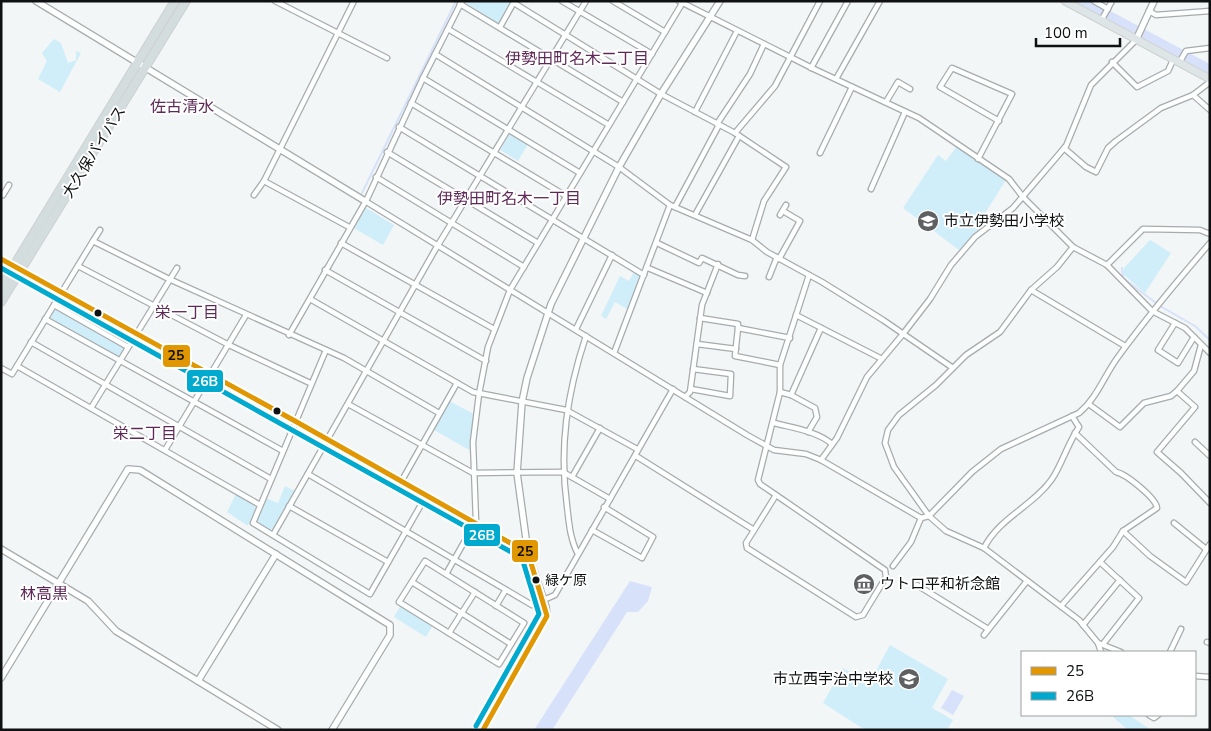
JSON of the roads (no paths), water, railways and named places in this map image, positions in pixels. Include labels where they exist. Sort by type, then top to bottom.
[{"type":"highway","name":"大久保バイパス","points":[[1,302],[18,268],[136,64],[175,1]]},
{"type":"highway","name":"大久保バイパス","points":[[1,287],[18,268],[145,69],[186,1]]},
{"type":"main road","points":[[1069,2],[1210,80]]},
{"type":"street","points":[[36,1],[136,64],[365,201],[437,247],[576,329],[726,423],[774,450],[806,454],[821,460],[921,518],[929,516],[972,472],[1001,449],[1072,416],[1090,405],[1110,367],[1125,346],[1210,243]]},
{"type":"street","points":[[275,1],[387,58]]},
{"type":"street","points":[[254,195],[264,181],[354,1]]},
{"type":"street","points":[[562,1],[652,54]]},
{"type":"street","points":[[273,535],[415,284],[586,1]]},
{"type":"street","points":[[613,1],[665,32]]},
{"type":"street","points":[[483,730],[547,617],[544,601],[528,553],[517,473],[522,402],[527,378],[548,312],[619,167],[661,94],[720,1]]},
{"type":"street","points":[[695,215],[737,135],[775,86],[820,1]]},
{"type":"street","points":[[811,68],[848,1]]},
{"type":"street","points":[[836,79],[880,1]]},
{"type":"street","points":[[1094,1],[1107,10]]},
{"type":"street","points":[[1102,19],[1112,1]]},
{"type":"street","points":[[821,460],[832,444],[867,377],[930,299],[951,264],[975,237],[1022,197],[1038,176],[1064,148],[1091,85],[1136,39],[1154,1]]},
{"type":"street","points":[[500,27],[514,2],[565,36],[661,94],[718,124],[786,166],[764,201],[752,240]]},
{"type":"street","points":[[446,574],[475,524],[473,442],[479,394],[494,329],[510,290],[682,2],[811,68],[919,118],[1012,182],[1022,197],[1073,247],[1107,265],[1152,311],[1194,336],[1210,352]]},
{"type":"street","points":[[289,334],[365,201],[399,127],[461,3],[623,102]]},
{"type":"street","points":[[1149,11],[1156,14],[1210,11]]},
{"type":"street","points":[[448,29],[609,126]]},
{"type":"street","points":[[695,112],[737,31]]},
{"type":"street","points":[[675,207],[718,124],[750,74],[764,44]]},
{"type":"street","points":[[1112,62],[1137,87],[1168,71],[1185,52],[1210,48]]},
{"type":"street","points":[[436,54],[619,167],[670,205],[752,240],[778,258],[884,320],[917,345],[938,356],[953,368]]},
{"type":"street","points":[[978,159],[999,121],[1012,94],[952,68],[940,88],[999,121]]},
{"type":"street","points":[[423,78],[580,173]]},
{"type":"street","points":[[1064,148],[1086,167],[1096,172],[1108,148],[1116,141],[1161,108],[1193,95],[1210,80]]},
{"type":"street","points":[[886,102],[898,82],[910,89]]},
{"type":"street","points":[[820,153],[852,87]]},
{"type":"street","points":[[1193,95],[1210,110]]},
{"type":"street","points":[[411,103],[566,196]]},
{"type":"street","points":[[871,189],[905,112]]},
{"type":"street","points":[[399,127],[644,275]]},
{"type":"street","points":[[387,152],[538,243]]},
{"type":"street","points":[[376,177],[524,267]]},
{"type":"street","points":[[264,181],[349,227]]},
{"type":"street","points":[[2,196],[8,185]]},
{"type":"street","points":[[614,353],[648,268],[670,205]]},
{"type":"street","points":[[769,277],[800,221],[781,213],[786,206]]},
{"type":"street","points":[[1107,265],[1143,229],[1200,230],[1210,234]]},
{"type":"street","points":[[1,368],[12,374],[100,230]]},
{"type":"street","points":[[93,241],[169,280],[326,350],[439,413]]},
{"type":"street","points":[[341,242],[494,329]]},
{"type":"street","points":[[657,243],[699,263],[702,258],[738,275],[745,276]]},
{"type":"street","points":[[1073,247],[1056,268],[1031,290],[1000,332],[966,354],[953,368],[899,415],[885,435],[884,442],[890,459],[929,516],[946,531],[984,548],[1083,624],[1101,644],[1118,651]]},
{"type":"street","points":[[576,329],[612,256]]},
{"type":"street","points":[[1,260],[295,421],[528,553]]},
{"type":"street","points":[[685,397],[691,389],[700,318],[718,264]]},
{"type":"street","points":[[78,266],[229,345],[310,383]]},
{"type":"street","points":[[91,408],[177,268]]},
{"type":"street","points":[[648,268],[707,293]]},
{"type":"street","points":[[326,270],[486,361]]},
{"type":"street","points":[[776,495],[746,543],[747,548],[856,616],[863,616],[886,577],[886,572],[776,495],[760,484],[758,480],[780,392],[780,366],[808,275]]},
{"type":"street","points":[[1031,290],[1125,346]]},
{"type":"street","points":[[310,299],[479,394],[566,410],[637,449]]},
{"type":"street","points":[[54,305],[128,347]]},
{"type":"street","points":[[165,450],[246,315]]},
{"type":"street","points":[[796,315],[882,359]]},
{"type":"street","points":[[700,318],[738,324],[734,356],[780,366]]},
{"type":"street","points":[[46,319],[283,451]]},
{"type":"street","points":[[1175,323],[1158,350],[1178,363],[1194,336]]},
{"type":"street","points":[[738,328],[790,338]]},
{"type":"street","points":[[791,395],[821,328]]},
{"type":"street","points":[[578,554],[570,534],[562,472],[566,410],[572,379],[586,336]]},
{"type":"street","points":[[31,342],[271,479]]},
{"type":"street","points":[[697,344],[736,349]]},
{"type":"street","points":[[1090,405],[1120,427],[1144,403],[1171,396],[1177,391],[1194,371],[1201,344]]},
{"type":"street","points":[[326,350],[310,383],[253,523],[370,594],[426,496]]},
{"type":"street","points":[[17,366],[260,505]]},
{"type":"street","points":[[691,389],[730,396],[731,374],[693,369]]},
{"type":"street","points":[[401,482],[457,383]]},
{"type":"street","points":[[308,474],[531,605],[555,595],[673,389]]},
{"type":"street","points":[[1177,391],[1194,407],[1157,452],[1181,472],[1210,503]]},
{"type":"street","points":[[780,392],[791,395],[814,408],[817,417],[808,432]]},
{"type":"street","points":[[348,404],[473,474],[562,472],[610,499]]},
{"type":"street","points":[[984,548],[1004,521],[1051,480],[1078,427],[1072,416]]},
{"type":"street","points":[[774,422],[808,432],[826,439],[832,444]]},
{"type":"street","points":[[572,477],[600,428]]},
{"type":"street","points":[[1061,606],[1100,562],[1123,531],[1156,508],[1156,504],[1123,473],[1116,472],[1075,433]]},
{"type":"street","points":[[1195,442],[1210,456]]},
{"type":"street","points":[[636,456],[754,530]]},
{"type":"street","points":[[1,678],[128,469],[132,468],[140,470],[390,625],[390,635],[332,730]]},
{"type":"street","points":[[289,506],[388,562]]},
{"type":"street","points":[[592,530],[642,558],[653,537],[604,507]]},
{"type":"street","points":[[893,566],[911,542],[921,518]]},
{"type":"street","points":[[1174,523],[1206,549]]},
{"type":"street","points":[[1123,531],[1150,556],[1186,582],[1210,544]]},
{"type":"street","points":[[1,549],[88,602],[116,631],[278,730]]},
{"type":"street","points":[[198,681],[276,554]]},
{"type":"street","points":[[425,561],[446,574],[524,623],[499,664],[399,602],[425,561]]},
{"type":"street","points":[[1100,562],[1139,598],[1101,644],[1101,651]]},
{"type":"street","points":[[1083,624],[1120,580]]},
{"type":"street","points":[[984,635],[1027,581]]},
{"type":"street","points":[[412,582],[512,644]]},
{"type":"street","points":[[917,585],[988,629]]},
{"type":"street","points":[[496,606],[505,591]]},
{"type":"street","points":[[449,633],[475,592]]},
{"type":"street","points":[[1170,651],[1181,629]]},
{"type":"street","points":[[1196,676],[1210,677]]},
{"type":"waterway","points":[[362,193],[456,1]]},
{"type":"waterway","points":[[1081,1],[1210,70]]},
{"type":"waterway","points":[[1122,268],[1123,278],[1160,306],[1195,326],[1210,340]]},
{"type":"place","name":"市立伊勢田小学校","points":[[928,221]]},
{"type":"place","name":"緑ケ原","points":[[536,580]]},
{"type":"place","name":"ウトロ平和祈念館","points":[[864,584]]},
{"type":"place","name":"市立西宇治中学校","points":[[909,679]]},
{"type":"district","name":"伊勢田町名木二丁目","points":[[577,58]]},
{"type":"district","name":"佐古清水","points":[[182,106]]},
{"type":"district","name":"伊勢田町名木一丁目","points":[[509,198]]},
{"type":"district","name":"栄一丁目","points":[[187,312]]},
{"type":"district","name":"栄二丁目","points":[[145,433]]},
{"type":"district","name":"林高黒","points":[[44,593]]}]
